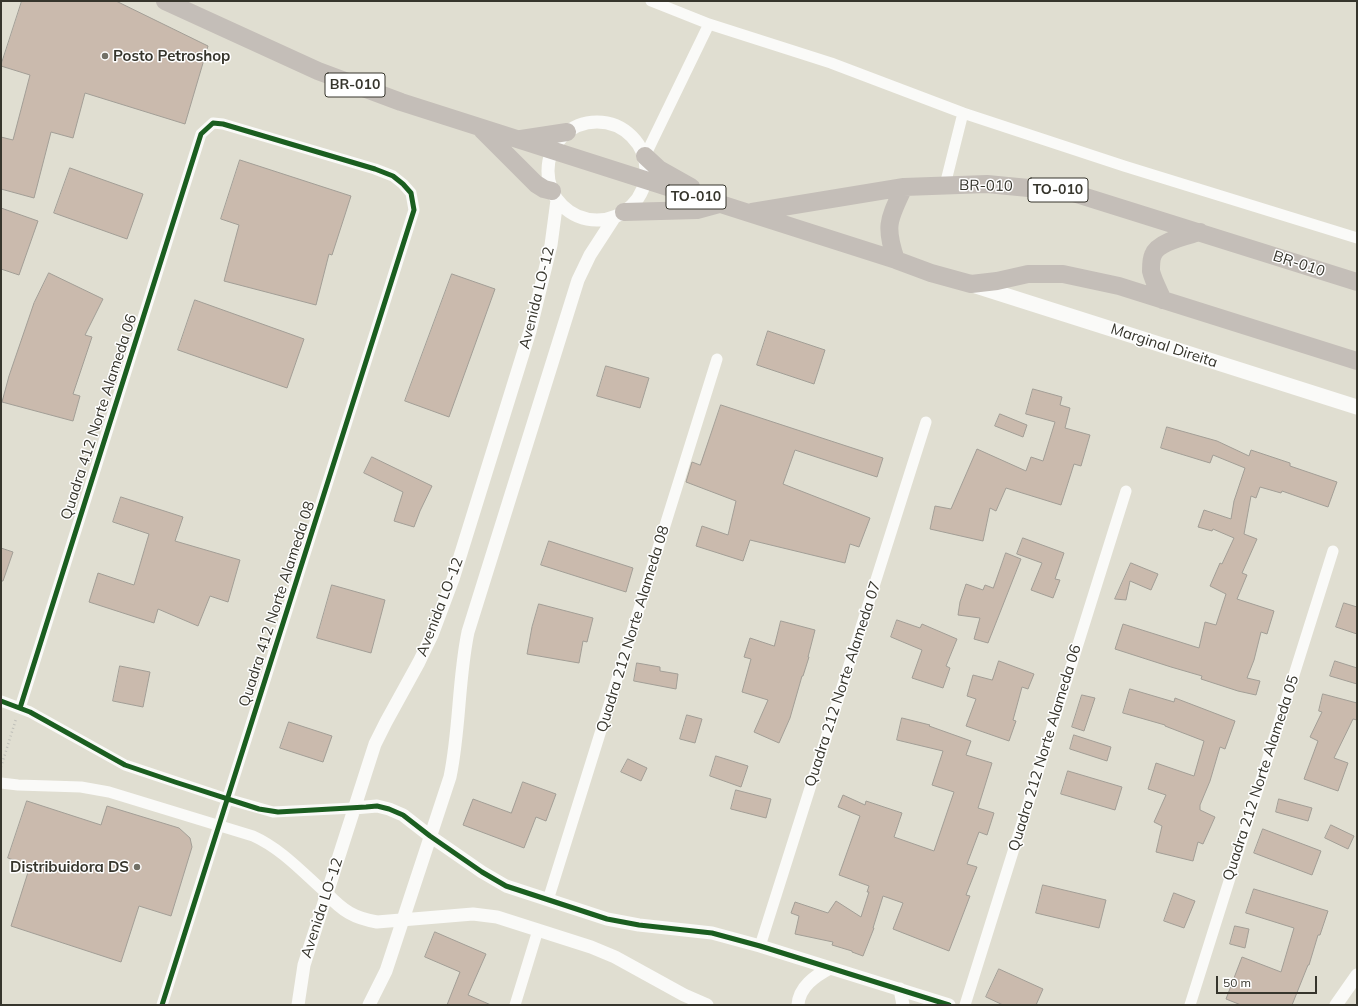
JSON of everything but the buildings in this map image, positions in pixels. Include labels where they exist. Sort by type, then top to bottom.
[{"type":"highway","name":"BR-010","points":[[165,1],[318,71],[401,102],[553,151]]},
{"type":"highway","points":[[480,128],[536,184],[555,196]]},
{"type":"highway","points":[[518,140],[567,132]]},
{"type":"highway","name":"TO-010","points":[[553,151],[896,260],[932,273],[971,284],[997,281],[1028,274],[1063,274],[1119,286],[1357,360]]},
{"type":"highway","points":[[619,215],[697,210],[709,208],[714,202],[659,169],[645,156]]},
{"type":"highway","name":"BR-010","points":[[747,213],[904,187],[987,184],[1070,192],[1357,282]]},
{"type":"highway","points":[[896,260],[889,231],[891,216],[904,187]]},
{"type":"highway","points":[[1162,300],[1152,272],[1152,255],[1167,242],[1200,232]]},
{"type":"main road","name":"Marginal Direita","points":[[971,284],[1357,407]]},
{"type":"street","points":[[651,1],[708,24],[831,63],[962,113],[1131,168],[1357,238]]},
{"type":"street","points":[[645,156],[708,24]]},
{"type":"street","points":[[945,185],[962,113]]},
{"type":"street","points":[[553,151],[567,132],[589,122],[605,122],[620,127],[632,137],[645,156],[645,181]]},
{"type":"street","name":"Quadra 412 Norte Alameda 08","points":[[162,1005],[414,210],[411,193],[403,184],[393,176],[375,169],[223,124],[213,123],[201,134]]},
{"type":"street","name":"Quadra 412 Norte Alameda 06","points":[[20,708],[201,134]]},
{"type":"street","name":"Avenida LO-12","points":[[298,1005],[304,965],[375,744],[432,635],[453,579],[530,332],[551,245],[555,196],[549,178],[549,164],[553,151]]},
{"type":"street","name":"Avenida LO-12","points":[[369,1005],[375,996],[386,971],[450,777],[454,754],[462,666],[468,632],[578,280],[590,255],[619,215],[634,204],[641,193],[645,181]]},
{"type":"street","points":[[555,196],[568,211],[582,218],[598,220],[619,215]]},
{"type":"street","name":"Quadra 212 Norte Alameda 08","points":[[548,900],[717,359]]},
{"type":"street","name":"Quadra 212 Norte Alameda 07","points":[[760,946],[926,422]]},
{"type":"street","name":"Quadra 212 Norte Alameda 06","points":[[965,1005],[1126,491]]},
{"type":"street","name":"Quadra 212 Norte Alameda 05","points":[[1190,1005],[1333,551]]},
{"type":"street","points":[[1,701],[20,708],[58,726],[125,765],[228,799],[273,812],[377,806],[389,809],[403,815],[430,836],[496,881],[506,886],[607,919],[639,925],[712,933],[760,946],[949,1005]]},
{"type":"street","points":[[1,783],[81,787],[109,792],[253,836],[265,842],[282,854],[345,912],[365,920],[387,922],[403,919],[472,914],[497,918],[591,947],[615,957],[684,995],[707,1005]]},
{"type":"street","points":[[515,1005],[538,930]]},
{"type":"street","points":[[798,1005],[806,985],[814,977],[830,968]]},
{"type":"street","points":[[1336,1005],[1357,975]]},
{"type":"street","points":[[900,989],[903,1005]]},
{"type":"path","points":[[1,767],[20,708]]},
{"type":"cycle path","points":[[20,708],[201,134],[213,123],[223,124],[375,169],[393,176],[411,193],[414,210],[162,1005]]},
{"type":"cycle path","points":[[1,701],[30,712],[125,765],[259,809],[278,812],[377,806],[389,809],[403,815],[430,836],[482,872],[506,886],[607,919],[639,925],[712,933],[760,946],[949,1005]]},
{"type":"place","name":"Posto Petroshop","points":[[105,56]]},
{"type":"place","name":"Distribuidora DS","points":[[137,867]]}]
